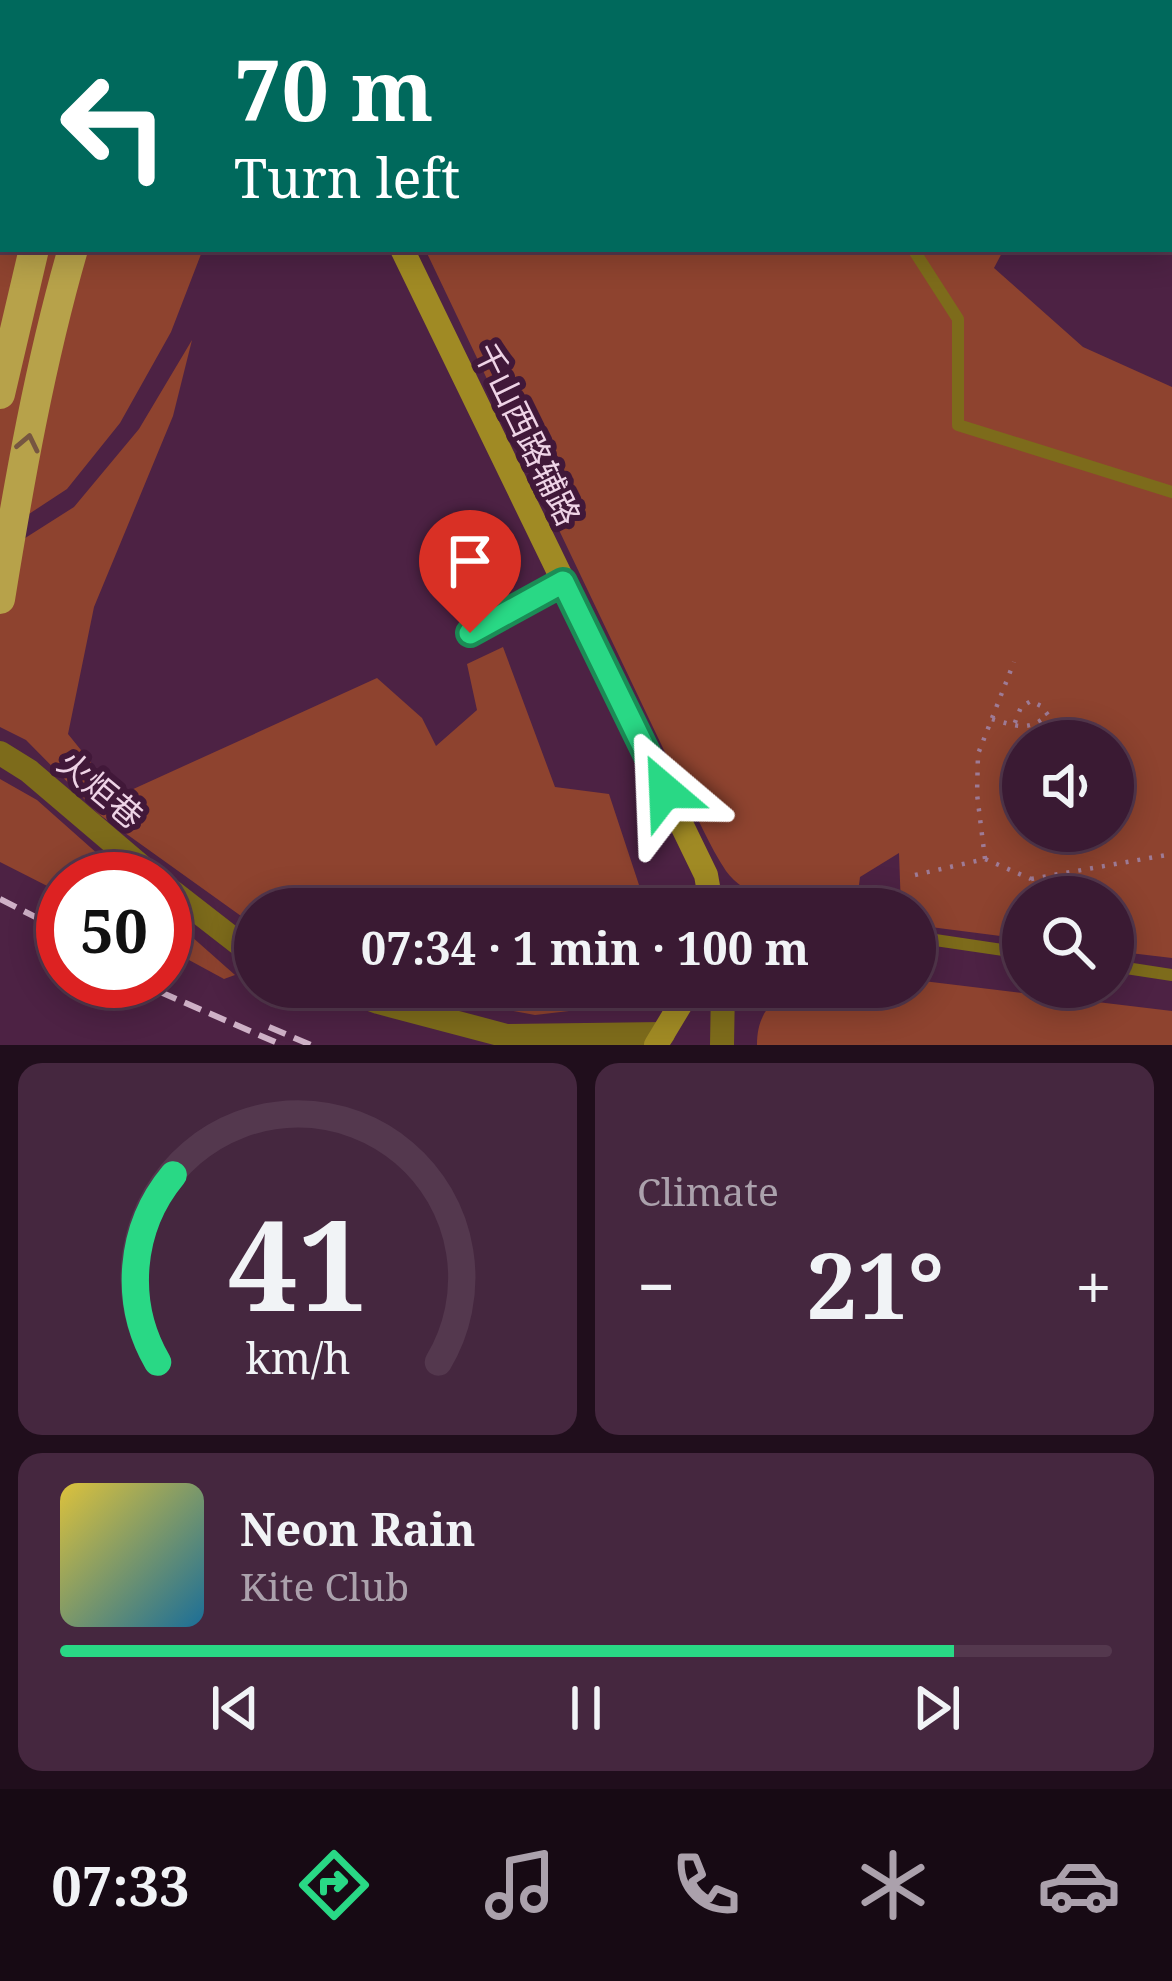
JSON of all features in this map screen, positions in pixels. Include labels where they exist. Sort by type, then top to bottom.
[{"type":"main road","points":[[0,394],[33,252]]},
{"type":"main road","points":[[0,599],[21,478],[73,252]]},
{"type":"main road","name":"千山西路辅路","points":[[404,252],[708,888]]},
{"type":"main road","points":[[660,1039],[678,1008]]},
{"type":"street","points":[[470,633],[563,582]]},
{"type":"street","name":"火炬巷","points":[[0,753],[29,771],[124,852]]},
{"type":"street","points":[[192,907],[234,940]]},
{"type":"street","points":[[401,1008],[507,1036],[660,1039]]},
{"type":"street","points":[[722,1045],[723,1008]]},
{"type":"lane","points":[[915,252],[958,320],[958,425],[1172,492]]},
{"type":"lane","points":[[936,940],[1002,950]]},
{"type":"lane","points":[[1134,969],[1172,975]]},
{"type":"path","points":[[985,859],[977,754],[1014,662]]},
{"type":"path","points":[[1031,701],[1048,715],[1036,725],[1014,725],[1021,707],[1031,701]]},
{"type":"path","points":[[992,719],[1002,722]]},
{"type":"path","points":[[1048,876],[1172,854]]},
{"type":"path","points":[[915,875],[985,859],[1024,876]]},
{"type":"shaded area","points":[[0,252],[202,252],[171,332],[120,423],[67,489],[0,533]]},
{"type":"shaded area","points":[[426,252],[1002,252],[994,268],[1083,347],[1172,387],[1172,958],[1134,953],[1134,876],[1002,876],[1002,936],[936,928],[936,888],[900,888],[899,853],[860,877],[859,888],[746,888],[726,871]]},
{"type":"shaded area","points":[[192,340],[173,416],[94,607],[68,734],[118,796],[377,678],[422,718],[436,746],[477,710],[467,664],[503,647],[555,787],[609,794],[638,888],[234,888],[234,911],[192,881],[192,852],[152,852],[100,815],[26,740],[0,727],[0,554],[74,507],[139,429]]},
{"type":"shaded area","points":[[0,779],[37,800],[96,852],[36,852],[36,880],[0,862]]},
{"type":"shaded area","points":[[192,937],[234,974],[224,979],[192,962]]},
{"type":"shaded area","points":[[936,983],[1002,990],[1002,1008],[1134,1006],[1172,1011],[1172,1045],[757,1045],[769,1008],[936,1008]]},
{"type":"shaded area","points":[[497,1008],[587,1008],[586,1009],[535,1015]]},
{"type":"railway","points":[[0,899],[36,917]]},
{"type":"railway","points":[[192,1006],[282,1045]]},
{"type":"railway","points":[[269,1027],[311,1045]]},
{"type":"route","points":[[470,633],[563,582],[665,791]]}]
